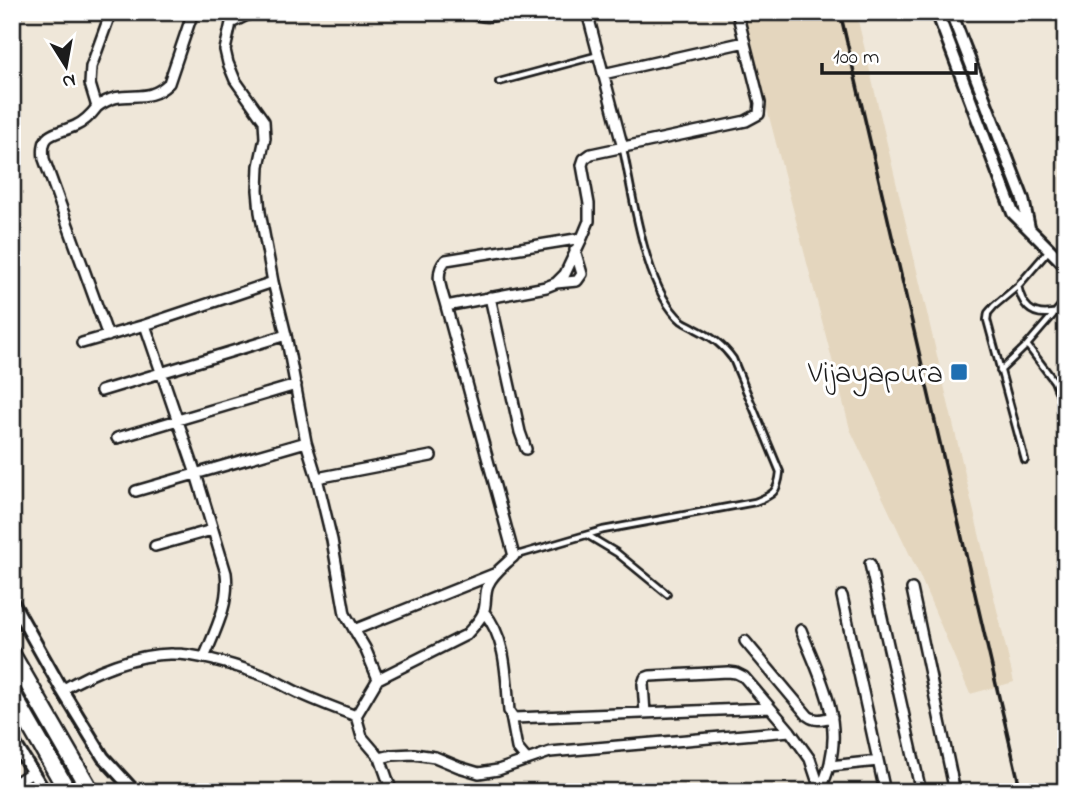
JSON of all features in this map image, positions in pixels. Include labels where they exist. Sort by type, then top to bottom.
[{"type":"highway","points":[[12,655],[91,792]]},
{"type":"highway","points":[[12,694],[68,792]]},
{"type":"street","points":[[12,15],[18,12]]},
{"type":"street","points":[[97,107],[90,84],[91,67],[111,12]]},
{"type":"street","points":[[108,336],[42,147],[52,134],[76,125],[107,99],[121,96],[146,97],[163,89],[169,83],[193,12]]},
{"type":"street","points":[[235,12],[225,50],[235,80],[264,121],[265,138],[259,166],[260,212],[306,442],[332,541],[345,614],[365,648],[378,679]]},
{"type":"street","points":[[231,23],[253,12]]},
{"type":"street","points":[[587,12],[623,148]]},
{"type":"street","points":[[556,283],[565,274],[589,221],[589,204],[582,165],[584,159],[591,154],[746,121],[758,114],[761,103],[737,12]]},
{"type":"street","points":[[937,12],[1013,213],[1066,266]]},
{"type":"street","points":[[951,12],[1023,199],[1029,228]]},
{"type":"street","points":[[603,74],[745,42]]},
{"type":"street","points":[[391,792],[380,758],[362,737],[356,716],[378,679],[466,635],[484,612],[486,589],[495,573],[514,556],[446,306],[440,266],[446,260],[582,238]]},
{"type":"street","points":[[446,306],[577,281],[582,274],[576,250],[565,240]]},
{"type":"street","points":[[82,344],[273,282]]},
{"type":"street","points":[[490,297],[526,449]]},
{"type":"street","points":[[145,325],[196,474],[226,573],[226,602],[204,658]]},
{"type":"street","points":[[101,391],[286,335]]},
{"type":"street","points":[[117,438],[296,385]]},
{"type":"street","points":[[136,491],[306,442]]},
{"type":"street","points":[[317,478],[431,456]]},
{"type":"street","points":[[155,546],[212,530]]},
{"type":"street","points":[[870,564],[921,792]]},
{"type":"street","points":[[354,630],[495,573]]},
{"type":"street","points":[[912,589],[955,792]]},
{"type":"street","points":[[842,596],[885,792]]},
{"type":"street","points":[[12,601],[103,757],[135,792]]},
{"type":"street","points":[[484,612],[498,634],[517,748],[527,760]]},
{"type":"street","points":[[801,630],[829,700],[834,731],[830,766],[821,790]]},
{"type":"street","points":[[745,641],[808,716],[818,720],[832,717]]},
{"type":"street","points":[[62,690],[110,666],[172,653],[204,658],[263,676],[356,716]]},
{"type":"street","points":[[645,713],[643,684],[645,678],[650,676],[728,672],[744,677],[790,731],[810,760],[821,790]]},
{"type":"street","points":[[511,716],[518,719],[770,708]]},
{"type":"street","points":[[380,758],[393,755],[424,755],[479,773],[498,770],[550,752],[790,731]]},
{"type":"street","points":[[12,739],[45,792]]},
{"type":"street","points":[[830,766],[878,761]]},
{"type":"street","points":[[12,785],[32,772]]},
{"type":"lane","points":[[460,12],[479,19],[491,19],[516,12]]},
{"type":"lane","points":[[499,82],[598,55]]},
{"type":"lane","points":[[514,556],[603,530],[755,502],[770,496],[779,485],[780,472],[733,359],[725,347],[712,337],[682,321],[665,301],[655,281],[641,235],[623,148]]},
{"type":"lane","points":[[1025,460],[987,320],[988,313],[994,306],[1018,286],[1050,249]]},
{"type":"lane","points":[[1018,286],[1023,302],[1034,313],[1054,313]]},
{"type":"lane","points":[[1000,371],[1066,300]]},
{"type":"lane","points":[[1027,345],[1054,381],[1066,411]]},
{"type":"lane","points":[[587,535],[617,553],[667,594]]},
{"type":"lane","points":[[800,792],[821,790]]},
{"type":"shaded area","points":[[742,12],[856,12],[1014,682],[970,694],[919,574],[850,429]]},
{"type":"railway","points":[[840,12],[1021,792]]},
{"type":"place","name":"Vijayapura","points":[[959,372]]}]
